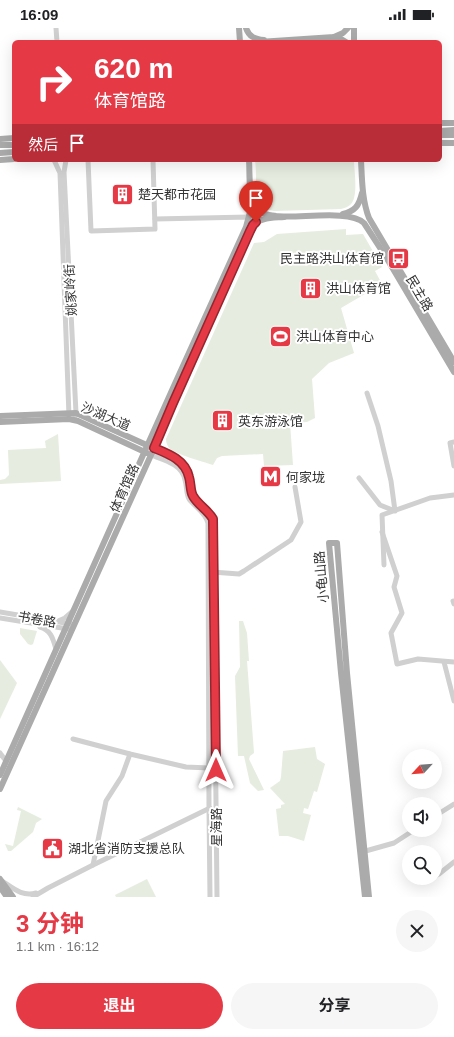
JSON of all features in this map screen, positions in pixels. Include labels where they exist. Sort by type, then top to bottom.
[{"type":"main road","points":[[246,28],[247,32],[252,37],[263,40]]},
{"type":"main road","points":[[284,40],[334,37],[344,34],[348,28]]},
{"type":"main road","points":[[354,28],[354,40]]},
{"type":"main road","points":[[239,30],[240,40]]},
{"type":"main road","points":[[334,37],[343,40]]},
{"type":"main road","points":[[442,123],[454,123]]},
{"type":"main road","points":[[442,131],[454,130]]},
{"type":"main road","points":[[442,135],[454,135]]},
{"type":"main road","points":[[0,140],[11,139]]},
{"type":"main road","points":[[442,143],[454,143]]},
{"type":"main road","points":[[0,145],[12,144]]},
{"type":"main road","points":[[0,153],[12,152]]},
{"type":"main road","points":[[0,160],[12,159]]},
{"type":"main road","name":"体育馆路","points":[[0,775],[56,649],[70,627],[73,610],[246,227],[249,217],[251,194],[248,162]]},
{"type":"main road","points":[[361,162],[366,212],[369,225]]},
{"type":"main road","points":[[339,215],[351,212],[355,209],[359,203],[363,188]]},
{"type":"main road","points":[[251,194],[256,206],[261,212],[269,215],[284,217]]},
{"type":"main road","points":[[258,220],[284,217],[339,215],[359,218],[369,225]]},
{"type":"main road","name":"体育馆路","points":[[0,790],[70,627],[151,455],[252,227],[258,220]]},
{"type":"main road","name":"民主路","points":[[369,225],[454,362]]},
{"type":"main road","name":"民主路","points":[[369,225],[454,372]]},
{"type":"main road","name":"沙湖大道","points":[[0,422],[71,418],[76,413],[154,448]]},
{"type":"main road","name":"沙湖大道","points":[[0,416],[71,418],[151,455]]},
{"type":"main road","name":"小龟山路","points":[[365,897],[363,852],[337,543],[329,543],[340,673],[363,852],[369,897]]},
{"type":"main road","points":[[0,879],[13,897]]},
{"type":"main road","points":[[0,887],[7,897]]},
{"type":"street","points":[[56,28],[57,40]]},
{"type":"street","name":"姚家岭街","points":[[55,162],[60,173],[71,418]]},
{"type":"street","name":"姚家岭街","points":[[66,162],[64,172],[76,413]]},
{"type":"street","points":[[88,162],[90,231],[155,229],[153,162]]},
{"type":"street","points":[[155,219],[249,217],[258,220]]},
{"type":"street","points":[[367,393],[378,426],[391,481],[395,511]]},
{"type":"street","points":[[454,442],[450,443],[454,466]]},
{"type":"street","name":"星海路","points":[[154,448],[171,455],[183,466],[187,471],[192,495],[213,519],[217,897]]},
{"type":"street","name":"星海路","points":[[151,455],[179,468],[185,478],[188,497],[206,518],[208,528],[207,572],[210,897]]},
{"type":"street","points":[[359,478],[380,506],[395,511]]},
{"type":"street","points":[[207,572],[239,574],[291,540],[301,522],[296,487]]},
{"type":"street","points":[[384,565],[382,515],[430,498],[454,495]]},
{"type":"street","points":[[382,532],[397,576],[394,587],[402,613],[391,632],[398,664],[418,660],[454,662]]},
{"type":"street","points":[[55,622],[65,618],[73,610]]},
{"type":"street","name":"书卷路","points":[[0,612],[55,622],[70,627]]},
{"type":"street","name":"书卷路","points":[[0,618],[34,624],[70,627]]},
{"type":"street","points":[[34,624],[48,631],[53,638],[56,649]]},
{"type":"street","points":[[444,662],[454,701]]},
{"type":"street","points":[[73,739],[186,767],[209,768]]},
{"type":"street","points":[[0,753],[6,761]]},
{"type":"street","points":[[94,865],[106,801],[122,776],[130,754]]},
{"type":"street","points":[[442,812],[454,804]]},
{"type":"street","points":[[33,897],[48,888],[209,808],[216,808]]},
{"type":"street","points":[[363,852],[394,843],[403,837]]},
{"type":"street","points":[[442,872],[454,862]]},
{"type":"street","points":[[0,879],[24,894],[33,894],[48,888]]},
{"type":"shaded area","points":[[255,162],[354,162],[355,191],[353,202],[349,206],[341,209],[274,211],[268,209],[259,201],[256,187]]},
{"type":"shaded area","name":"洪山体育中心","points":[[346,229],[346,235],[363,234],[382,267],[375,271],[382,284],[341,308],[354,353],[329,363],[312,379],[315,418],[307,422],[290,423],[293,465],[264,466],[263,454],[222,456],[217,458],[213,465],[173,451],[169,448],[166,439],[254,243],[264,242],[277,234]]},
{"type":"shaded area","points":[[58,434],[61,481],[0,484],[0,480],[5,479],[9,475],[8,450],[46,448],[45,441]]},
{"type":"shaded area","points":[[239,621],[243,621],[247,633],[249,661],[247,661],[254,753],[249,759],[264,790],[258,791],[250,783],[244,756],[238,756],[235,676],[240,667]]},
{"type":"shaded area","points":[[20,628],[37,631],[33,644],[28,644],[20,634]]},
{"type":"shaded area","points":[[0,660],[17,683],[0,719]]},
{"type":"shaded area","points":[[315,747],[317,759],[325,764],[317,792],[314,791],[308,809],[304,808],[303,813],[311,815],[304,841],[288,836],[279,836],[276,809],[281,808],[281,805],[285,804],[270,788],[280,781],[283,751]]},
{"type":"shaded area","points":[[18,807],[42,819],[36,823],[33,832],[11,851],[8,851],[5,844],[13,846],[21,811],[17,810]]},
{"type":"shaded area","points":[[147,879],[156,897],[116,897],[115,895]]},
{"type":"place","name":"楚天都市花园","points":[[122,194]]},
{"type":"place","name":"民主路洪山体育馆","points":[[399,258]]},
{"type":"place","name":"洪山体育馆","points":[[310,288]]},
{"type":"place","name":"洪山体育中心","points":[[281,336]]},
{"type":"place","name":"英东游泳馆","points":[[223,421]]},
{"type":"place","name":"何家垅","points":[[271,477]]},
{"type":"place","name":"湖北省消防支援总队","points":[[52,848]]},
{"type":"route","points":[[216,770],[214,523],[212,516],[192,495],[187,471],[177,459],[154,448],[250,231],[256,222]]}]
